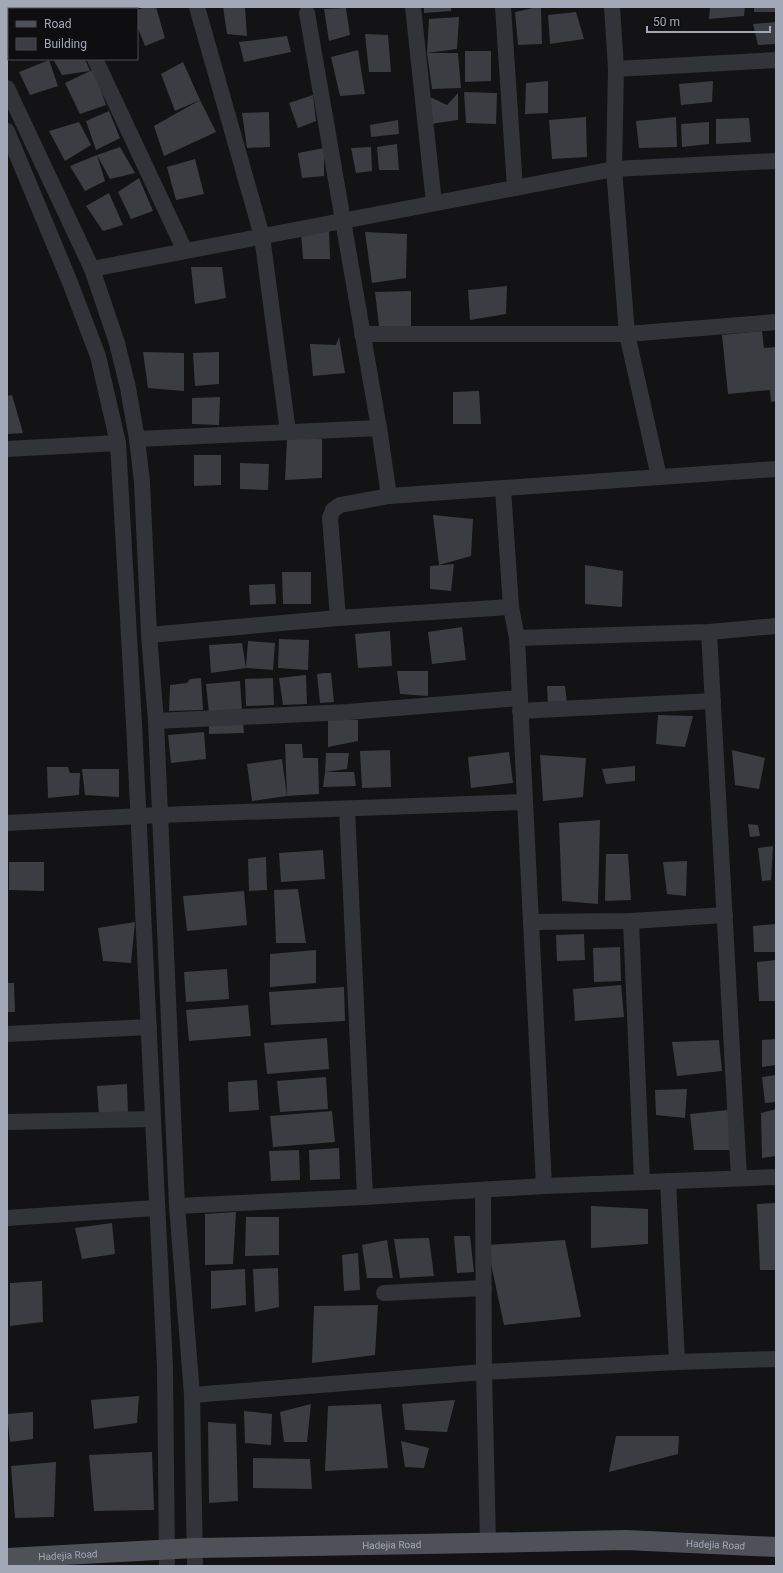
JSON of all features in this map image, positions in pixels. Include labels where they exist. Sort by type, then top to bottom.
[{"type":"main road","name":"Hadejia Road","points":[[7,1558],[167,1558],[488,1542],[626,1540],[776,1547]]},
{"type":"street","points":[[197,7],[262,236],[288,432]]},
{"type":"street","points":[[413,7],[434,203]]},
{"type":"street","points":[[503,7],[515,188]]},
{"type":"street","points":[[612,7],[616,69],[614,169],[627,334],[659,477]]},
{"type":"street","points":[[307,13],[379,428],[389,496]]},
{"type":"street","points":[[95,60],[185,251]]},
{"type":"street","points":[[616,69],[776,60]]},
{"type":"street","points":[[7,88],[92,269],[117,343],[128,388],[137,439],[142,482],[149,635],[156,721],[177,1206],[192,1395],[195,1557]]},
{"type":"street","points":[[7,131],[13,160],[69,280],[98,356],[118,443],[131,653],[156,1208],[165,1367],[167,1558]]},
{"type":"street","points":[[92,269],[614,169],[776,161]]},
{"type":"street","points":[[362,334],[627,334],[776,322]]},
{"type":"street","points":[[137,439],[379,428]]},
{"type":"street","points":[[7,449],[118,443]]},
{"type":"street","points":[[338,618],[330,518],[333,510],[340,505],[389,496],[776,469]]},
{"type":"street","points":[[503,489],[511,606],[517,638],[544,1186]]},
{"type":"street","points":[[149,635],[338,618],[511,606]]},
{"type":"street","points":[[517,638],[709,632],[776,626]]},
{"type":"street","points":[[709,632],[739,1178]]},
{"type":"street","points":[[156,721],[520,704],[713,701]]},
{"type":"street","points":[[7,823],[160,815],[525,802]]},
{"type":"street","points":[[347,809],[365,1197]]},
{"type":"street","points":[[531,922],[630,921],[725,915]]},
{"type":"street","points":[[630,921],[642,1182]]},
{"type":"street","points":[[7,1034],[149,1027]]},
{"type":"street","points":[[7,1122],[153,1119]]},
{"type":"street","points":[[177,1206],[365,1197],[544,1186],[776,1177]]},
{"type":"street","points":[[668,1181],[677,1362]]},
{"type":"street","points":[[483,1190],[484,1372],[488,1542]]},
{"type":"street","points":[[7,1218],[156,1208]]},
{"type":"street","points":[[384,1293],[484,1288]]},
{"type":"street","points":[[192,1395],[484,1372],[677,1362],[776,1359]]},
{"type":"building","points":[[7,7],[27,7],[8,8],[7,24]]},
{"type":"building","points":[[34,7],[62,8],[34,8]]},
{"type":"building","points":[[145,7],[156,7],[165,38],[145,46],[138,28],[138,10]]},
{"type":"building","points":[[223,7],[245,7],[247,36],[227,34]]},
{"type":"building","points":[[424,7],[451,7],[451,11],[424,13]]},
{"type":"building","points":[[541,7],[542,44],[518,45],[515,12]]},
{"type":"building","points":[[710,7],[745,7],[744,16],[709,19]]},
{"type":"building","points":[[754,7],[776,7],[776,12],[754,12]]},
{"type":"building","points":[[346,8],[350,35],[329,41],[324,9]]},
{"type":"building","points":[[576,12],[584,39],[550,44],[548,15]]},
{"type":"building","points":[[459,17],[457,49],[427,53],[429,19]]},
{"type":"building","points":[[776,22],[776,44],[758,45],[753,24]]},
{"type":"building","points":[[365,34],[388,35],[391,72],[369,72]]},
{"type":"building","points":[[287,36],[291,52],[244,62],[239,42]]},
{"type":"building","points":[[358,50],[365,94],[340,96],[331,57]]},
{"type":"building","points":[[465,51],[491,51],[491,81],[465,82]]},
{"type":"building","points":[[427,53],[458,53],[461,88],[432,89]]},
{"type":"building","points":[[49,60],[58,86],[30,95],[19,72]]},
{"type":"building","points":[[54,60],[85,60],[90,71],[62,75]]},
{"type":"building","points":[[183,62],[200,100],[175,111],[161,74]]},
{"type":"building","points":[[94,70],[106,105],[80,114],[65,83]]},
{"type":"building","points":[[548,81],[548,113],[525,114],[526,83]]},
{"type":"building","points":[[713,81],[712,102],[681,105],[679,84]]},
{"type":"building","points":[[464,92],[497,93],[496,124],[466,123]]},
{"type":"building","points":[[458,93],[458,120],[430,124],[430,97],[447,105]]},
{"type":"building","points":[[313,95],[316,121],[298,128],[289,103]]},
{"type":"building","points":[[200,100],[216,132],[164,156],[154,126]]},
{"type":"building","points":[[109,111],[120,138],[96,150],[86,121]]},
{"type":"building","points":[[269,112],[270,147],[247,148],[242,113]]},
{"type":"building","points":[[586,117],[587,157],[552,159],[549,120]]},
{"type":"building","points":[[676,117],[677,147],[639,148],[636,121]]},
{"type":"building","points":[[749,118],[751,142],[716,144],[716,119]]},
{"type":"building","points":[[398,120],[399,134],[371,137],[370,125]]},
{"type":"building","points":[[79,122],[91,145],[65,161],[49,131]]},
{"type":"building","points":[[709,122],[709,144],[682,147],[681,124]]},
{"type":"building","points":[[397,144],[399,170],[379,170],[377,147]]},
{"type":"building","points":[[120,147],[135,173],[110,179],[97,155]]},
{"type":"building","points":[[371,147],[372,171],[356,173],[351,148]]},
{"type":"building","points":[[324,148],[324,176],[302,178],[298,153]]},
{"type":"building","points":[[97,155],[105,181],[85,191],[70,166]]},
{"type":"building","points":[[195,159],[204,194],[176,200],[167,167]]},
{"type":"building","points":[[139,178],[153,211],[131,219],[118,192]]},
{"type":"building","points":[[109,193],[123,225],[103,231],[86,206]]},
{"type":"building","points":[[329,230],[330,259],[303,259],[301,232]]},
{"type":"building","points":[[365,232],[407,234],[406,278],[372,283]]},
{"type":"building","points":[[191,267],[222,267],[226,298],[195,304]]},
{"type":"building","points":[[507,286],[506,314],[470,320],[468,290]]},
{"type":"building","points":[[411,291],[411,326],[379,326],[375,292]]},
{"type":"building","points":[[762,331],[764,348],[776,347],[776,401],[771,402],[770,390],[728,394],[722,335]]},
{"type":"building","points":[[339,337],[345,373],[313,376],[310,344],[336,345]]},
{"type":"building","points":[[143,352],[184,353],[184,391],[148,388]]},
{"type":"building","points":[[219,352],[219,384],[195,386],[193,353]]},
{"type":"building","points":[[479,391],[481,424],[453,424],[453,392]]},
{"type":"building","points":[[12,395],[23,433],[7,434],[7,396]]},
{"type":"building","points":[[220,397],[219,425],[192,424],[192,398]]},
{"type":"building","points":[[287,439],[322,439],[322,478],[285,480]]},
{"type":"building","points":[[194,455],[221,455],[221,485],[194,486]]},
{"type":"building","points":[[240,463],[269,464],[268,490],[240,489]]},
{"type":"building","points":[[433,515],[473,519],[471,556],[439,565]]},
{"type":"building","points":[[454,564],[451,591],[430,589],[430,566]]},
{"type":"building","points":[[585,565],[623,571],[622,607],[585,604]]},
{"type":"building","points":[[282,572],[311,572],[311,604],[283,604]]},
{"type":"building","points":[[275,584],[276,604],[250,605],[249,585]]},
{"type":"building","points":[[462,627],[466,660],[432,664],[428,632]]},
{"type":"building","points":[[390,631],[392,666],[358,668],[355,634]]},
{"type":"building","points":[[279,639],[309,640],[308,670],[278,668]]},
{"type":"building","points":[[248,641],[275,643],[273,670],[246,668]]},
{"type":"building","points":[[242,643],[246,668],[211,673],[209,645]]},
{"type":"building","points":[[397,671],[428,671],[428,696],[400,694]]},
{"type":"building","points":[[331,673],[334,702],[320,703],[317,674]]},
{"type":"building","points":[[306,675],[307,704],[283,705],[279,678]]},
{"type":"building","points":[[201,678],[203,710],[169,711],[170,685],[187,683],[190,679]]},
{"type":"building","points":[[273,678],[274,705],[246,706],[245,679]]},
{"type":"building","points":[[240,681],[242,711],[209,713],[206,684]]},
{"type":"building","points":[[547,686],[565,686],[567,704],[548,705]]},
{"type":"building","points":[[658,715],[693,716],[685,747],[656,744]]},
{"type":"building","points":[[328,719],[358,720],[358,741],[328,747]]},
{"type":"building","points":[[243,720],[244,733],[209,734],[209,721]]},
{"type":"building","points":[[204,732],[206,759],[171,763],[168,735]]},
{"type":"building","points":[[285,744],[302,744],[303,758],[318,758],[319,794],[287,796]]},
{"type":"building","points":[[390,750],[391,787],[362,788],[360,751]]},
{"type":"building","points":[[732,750],[765,758],[759,789],[735,785]]},
{"type":"building","points":[[509,752],[513,783],[471,788],[468,757]]},
{"type":"building","points":[[326,753],[349,753],[347,769],[325,772]]},
{"type":"building","points":[[540,755],[586,758],[583,797],[543,801]]},
{"type":"building","points":[[282,759],[287,796],[252,801],[247,764]]},
{"type":"building","points":[[635,766],[635,781],[606,784],[602,769]]},
{"type":"building","points":[[47,767],[68,767],[70,773],[80,773],[79,795],[48,798]]},
{"type":"building","points":[[82,769],[119,769],[119,797],[85,795]]},
{"type":"building","points":[[325,772],[354,772],[356,786],[323,787]]},
{"type":"building","points":[[600,820],[598,904],[562,901],[559,823]]},
{"type":"building","points":[[748,824],[758,825],[760,836],[750,837]]},
{"type":"building","points":[[773,846],[771,880],[762,881],[758,848]]},
{"type":"building","points":[[323,850],[325,879],[281,882],[279,853]]},
{"type":"building","points":[[606,854],[628,854],[631,900],[605,901]]},
{"type":"building","points":[[266,857],[267,890],[249,891],[248,859]]},
{"type":"building","points":[[687,861],[686,896],[667,894],[663,862]]},
{"type":"building","points":[[9,862],[44,862],[44,891],[9,890]]},
{"type":"building","points":[[298,889],[306,943],[276,943],[274,890]]},
{"type":"building","points":[[244,891],[247,925],[187,931],[183,896]]},
{"type":"building","points":[[135,922],[131,963],[103,961],[98,928]]},
{"type":"building","points":[[776,924],[776,952],[754,952],[753,926]]},
{"type":"building","points":[[584,934],[585,960],[557,961],[556,935]]},
{"type":"building","points":[[620,947],[621,981],[594,982],[593,948]]},
{"type":"building","points":[[316,950],[316,983],[270,987],[270,954]]},
{"type":"building","points":[[776,960],[776,1001],[759,1001],[757,962]]},
{"type":"building","points":[[227,969],[229,999],[186,1002],[184,972]]},
{"type":"building","points":[[7,983],[14,983],[15,1012],[7,1012]]},
{"type":"building","points":[[621,985],[624,1017],[575,1021],[573,989]]},
{"type":"building","points":[[344,987],[345,1021],[271,1025],[269,992]]},
{"type":"building","points":[[248,1005],[251,1036],[189,1041],[186,1010]]},
{"type":"building","points":[[327,1038],[329,1069],[267,1074],[264,1043]]},
{"type":"building","points":[[776,1039],[776,1065],[762,1067],[762,1040]]},
{"type":"building","points":[[719,1040],[722,1071],[677,1076],[672,1042]]},
{"type":"building","points":[[776,1075],[776,1102],[765,1103],[762,1077]]},
{"type":"building","points":[[326,1077],[328,1109],[280,1112],[277,1081]]},
{"type":"building","points":[[257,1080],[259,1110],[229,1112],[228,1082]]},
{"type":"building","points":[[127,1084],[128,1114],[99,1116],[97,1086]]},
{"type":"building","points":[[687,1089],[685,1118],[656,1115],[655,1090]]},
{"type":"building","points":[[776,1109],[776,1156],[762,1158],[761,1113]]},
{"type":"building","points":[[728,1110],[730,1150],[694,1150],[690,1114]]},
{"type":"building","points":[[332,1111],[335,1142],[273,1147],[270,1116]]},
{"type":"building","points":[[339,1148],[340,1179],[310,1180],[309,1150]]},
{"type":"building","points":[[299,1150],[300,1180],[271,1181],[269,1151]]},
{"type":"building","points":[[776,1203],[776,1270],[760,1270],[757,1204]]},
{"type":"building","points":[[591,1206],[648,1209],[648,1244],[591,1248]]},
{"type":"building","points":[[236,1212],[233,1264],[205,1265],[205,1214]]},
{"type":"building","points":[[246,1217],[279,1217],[279,1255],[245,1256]]},
{"type":"building","points":[[112,1223],[115,1254],[82,1259],[75,1228]]},
{"type":"building","points":[[454,1236],[470,1236],[474,1272],[457,1273]]},
{"type":"building","points":[[429,1238],[434,1276],[400,1278],[394,1239]]},
{"type":"building","points":[[387,1240],[393,1278],[367,1278],[362,1245]]},
{"type":"building","points":[[565,1240],[581,1317],[504,1325],[487,1245]]},
{"type":"building","points":[[358,1253],[360,1290],[344,1291],[342,1255]]},
{"type":"building","points":[[278,1268],[279,1307],[255,1312],[253,1269]]},
{"type":"building","points":[[245,1269],[246,1305],[211,1309],[211,1271]]},
{"type":"building","points":[[42,1281],[43,1322],[10,1326],[10,1283]]},
{"type":"building","points":[[378,1305],[375,1355],[312,1363],[314,1306]]},
{"type":"building","points":[[139,1396],[137,1423],[94,1429],[91,1400]]},
{"type":"building","points":[[455,1400],[447,1432],[405,1430],[402,1404]]},
{"type":"building","points":[[311,1404],[307,1442],[284,1442],[280,1412]]},
{"type":"building","points":[[381,1404],[388,1468],[325,1471],[328,1406]]},
{"type":"building","points":[[244,1411],[272,1414],[271,1445],[245,1443]]},
{"type":"building","points":[[33,1412],[33,1439],[10,1442],[7,1414]]},
{"type":"building","points":[[208,1422],[236,1424],[238,1501],[209,1503]]},
{"type":"building","points":[[616,1436],[679,1436],[678,1454],[609,1472]]},
{"type":"building","points":[[401,1441],[429,1448],[424,1468],[405,1467]]},
{"type":"building","points":[[152,1452],[154,1510],[94,1511],[89,1455]]},
{"type":"building","points":[[253,1458],[310,1459],[312,1489],[253,1488]]},
{"type":"building","points":[[56,1462],[54,1517],[15,1518],[11,1466]]}]
